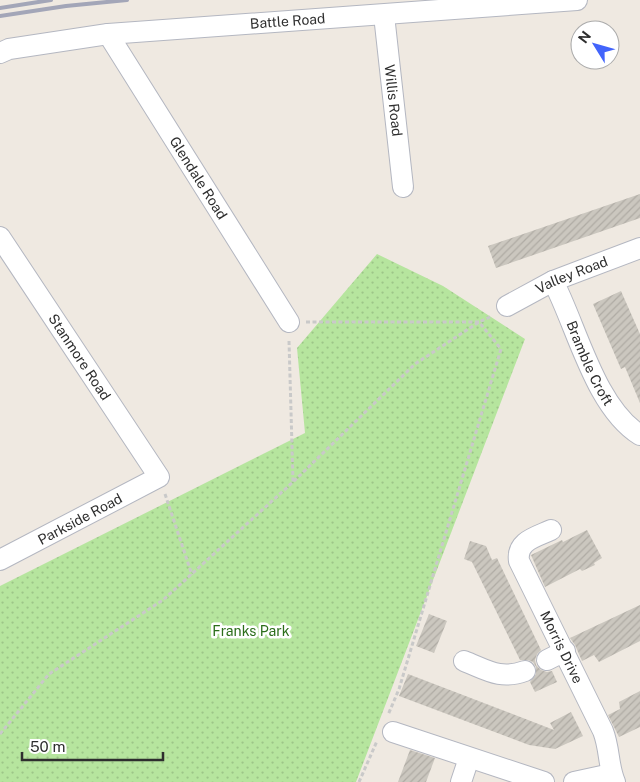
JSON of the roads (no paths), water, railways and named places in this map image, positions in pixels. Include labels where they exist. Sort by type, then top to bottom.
[{"type":"street","name":"Battle Road","points":[[0,53],[10,49],[108,34],[578,0]]},
{"type":"street","name":"Willis Road","points":[[384,14],[403,187]]},
{"type":"street","name":"Glendale Road","points":[[108,34],[289,322]]},
{"type":"street","name":"Stanmore Road","points":[[0,237],[159,477]]},
{"type":"street","name":"Valley Road","points":[[500,310],[553,281],[640,248]]},
{"type":"street","name":"Bramble Croft","points":[[553,281],[601,390],[628,428],[640,436]]},
{"type":"street","name":"Parkside Road","points":[[0,560],[159,477]]},
{"type":"street","name":"Morris Drive","points":[[551,530],[527,541],[523,544],[518,554],[608,742],[613,778]]},
{"type":"street","points":[[547,660],[565,651]]},
{"type":"street","points":[[464,660],[495,673],[512,676],[525,671]]},
{"type":"street","points":[[385,731],[544,782]]},
{"type":"street","points":[[461,782],[469,758]]},
{"type":"street","points":[[574,782],[613,778]]},
{"type":"railway","points":[[0,8],[51,0]]},
{"type":"railway","points":[[0,16],[66,6],[127,0]]},
{"type":"park label","name":"Franks Park","points":[[251,631]]}]
